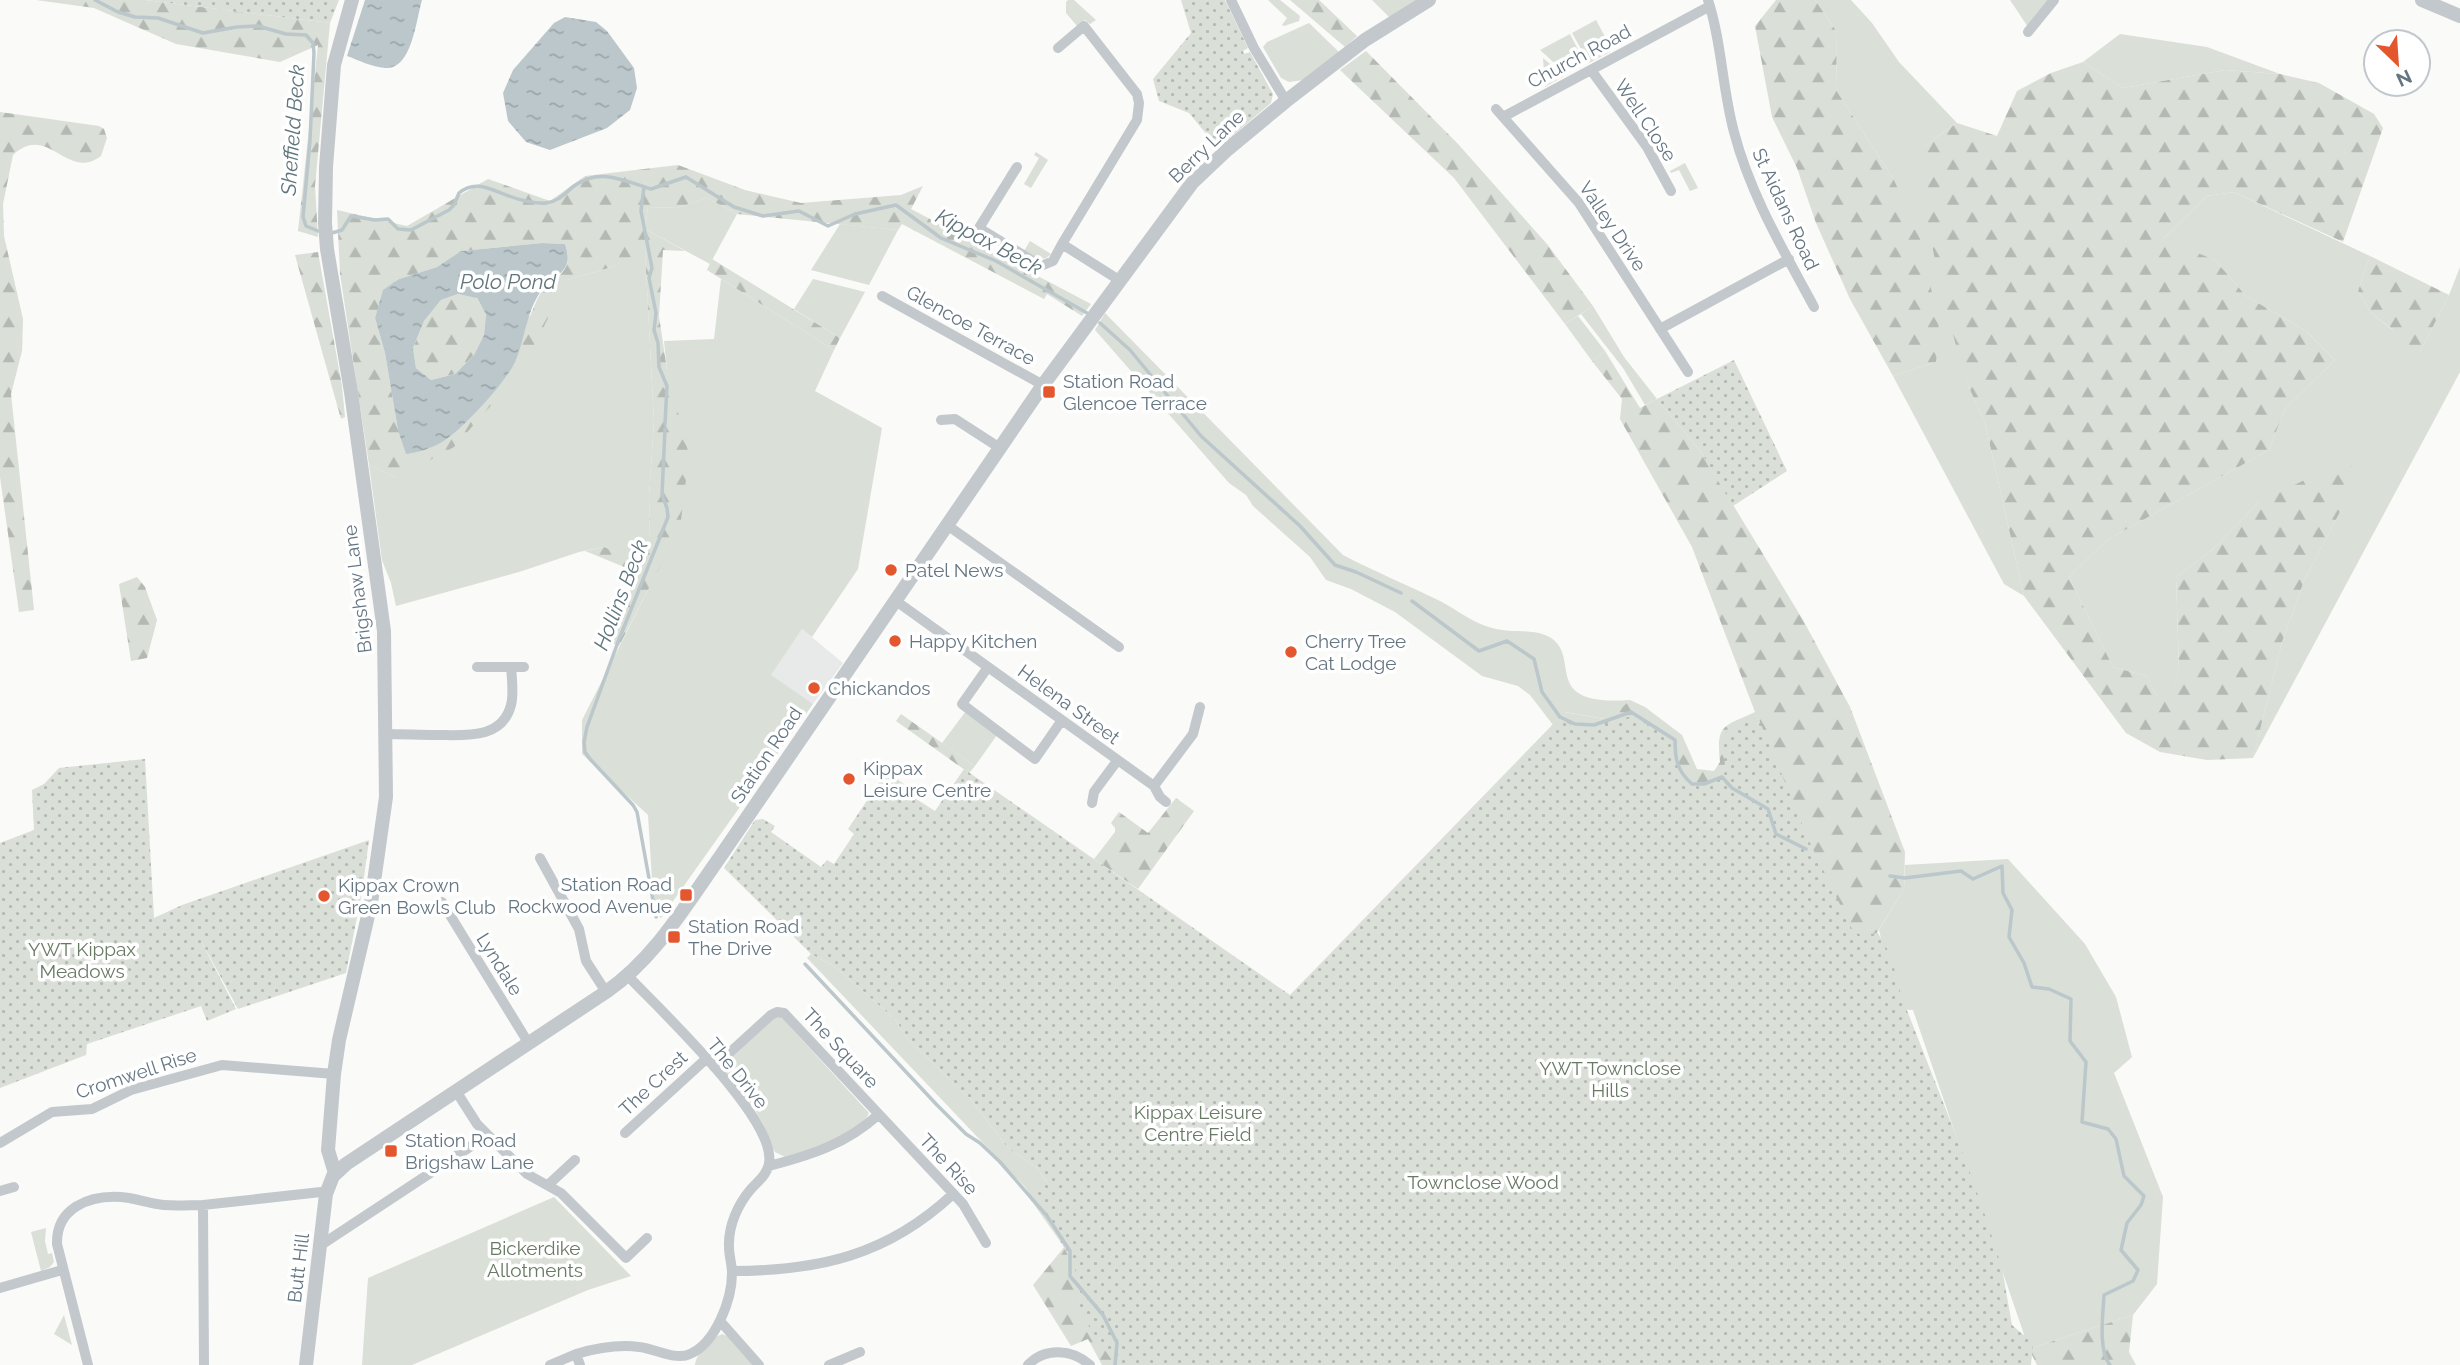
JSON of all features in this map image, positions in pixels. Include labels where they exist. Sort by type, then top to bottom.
[{"type":"street","name":"Brigshaw Lane","points":[[334,1175],[328,1150],[334,1074],[379,853],[386,797],[384,631],[325,223],[334,65],[352,0]]},
{"type":"street","points":[[1231,0],[1254,48],[1286,101]]},
{"type":"street","name":"Berry Lane","points":[[1134,258],[1192,183],[1227,149],[1366,40],[1429,0]]},
{"type":"street","points":[[2028,32],[2054,0]]},
{"type":"street","points":[[2422,0],[2460,16]]},
{"type":"street","name":"Church Road","points":[[1499,113],[1591,70],[1709,3]]},
{"type":"street","name":"St Aidans Road","points":[[1709,3],[1728,109],[1742,161],[1814,307]]},
{"type":"street","points":[[1017,167],[979,228],[1041,266],[1053,261],[1137,120],[1139,103],[1133,86],[1084,26],[1058,48]]},
{"type":"street","name":"Well Close","points":[[1591,70],[1647,147],[1671,191]]},
{"type":"street","name":"Valley Drive","points":[[1499,113],[1578,203],[1688,372]]},
{"type":"street","points":[[1062,244],[1119,280]]},
{"type":"street","name":"Station Road","points":[[334,1175],[628,976],[671,926],[1134,258]]},
{"type":"street","points":[[1660,329],[1788,259]]},
{"type":"street","name":"Glencoe Terrace","points":[[882,296],[1043,386]]},
{"type":"street","points":[[941,421],[955,419],[1000,448]]},
{"type":"street","points":[[947,525],[1119,647]]},
{"type":"street","name":"Helena Street","points":[[896,601],[1154,786],[1166,802]]},
{"type":"street","points":[[477,667],[524,667]]},
{"type":"street","points":[[386,734],[473,736],[489,732],[502,723],[510,709],[511,667]]},
{"type":"street","points":[[988,667],[962,704],[1035,759],[1062,720]]},
{"type":"street","points":[[1154,786],[1193,734],[1200,707]]},
{"type":"street","points":[[1092,803],[1094,792],[1117,761]]},
{"type":"street","points":[[540,858],[579,929],[586,961],[606,992]]},
{"type":"street","name":"Lyndale","points":[[442,902],[529,1044]]},
{"type":"street","name":"The Drive","points":[[628,976],[742,1100],[757,1124],[768,1150],[769,1166]]},
{"type":"street","name":"The Square","points":[[710,1063],[771,1015],[780,1012],[787,1015],[878,1115],[862,1129],[837,1144],[810,1155],[769,1166]]},
{"type":"street","name":"The Crest","points":[[625,1133],[710,1063]]},
{"type":"street","name":"Cromwell Rise","points":[[0,1143],[52,1112],[92,1109],[131,1090],[222,1065],[334,1074]]},
{"type":"street","points":[[456,1091],[474,1120],[527,1174],[561,1193],[626,1258],[647,1238]]},
{"type":"street","name":"The Rise","points":[[878,1115],[972,1216],[986,1243]]},
{"type":"street","points":[[321,1245],[488,1135]]},
{"type":"street","points":[[548,1185],[575,1160]]},
{"type":"street","points":[[550,1365],[576,1354],[608,1346],[630,1346],[686,1361],[720,1321],[730,1295],[732,1271],[729,1249],[734,1218],[745,1197],[769,1166]]},
{"type":"street","name":"Butt Hill","points":[[306,1365],[326,1194],[334,1175]]},
{"type":"street","points":[[0,1191],[14,1187]]},
{"type":"street","points":[[88,1365],[57,1244],[58,1228],[66,1213],[80,1204],[104,1198],[120,1197],[162,1205],[202,1205],[321,1192],[326,1194]]},
{"type":"street","points":[[732,1271],[797,1269],[863,1251],[904,1231],[953,1194]]},
{"type":"street","points":[[202,1205],[204,1365]]},
{"type":"street","points":[[0,1288],[62,1270]]},
{"type":"street","points":[[720,1321],[759,1365]]},
{"type":"street","points":[[829,1365],[860,1352]]},
{"type":"street","points":[[1028,1365],[1040,1356],[1060,1352],[1076,1356],[1090,1365]]},
{"type":"street","points":[[576,1354],[580,1365]]},
{"type":"shaded area","points":[[802,629],[843,663],[813,704],[770,676]]},
{"type":"green space","points":[[36,0],[145,0],[330,23],[315,186],[318,237],[298,231],[318,45],[280,62],[176,44],[94,8]]},
{"type":"green space","points":[[145,0],[339,0],[330,23]]},
{"type":"green space","points":[[1068,0],[1074,0],[1096,20],[1090,24],[1085,20],[1077,26],[1066,13]]},
{"type":"green space","points":[[1181,0],[1225,0],[1248,48],[1243,51],[1244,54],[1250,52],[1273,94],[1271,103],[1218,148],[1189,113],[1159,101],[1153,79],[1191,33]]},
{"type":"green space","points":[[1268,0],[1280,0],[1300,16],[1299,21],[1282,25],[1287,18]]},
{"type":"green space","points":[[1290,0],[1319,0],[1357,36],[1345,47]]},
{"type":"green space","points":[[1372,0],[1419,0],[1390,18]]},
{"type":"green space","points":[[1776,0],[1815,0],[1837,32],[1836,90],[1894,180],[1922,243],[1939,328],[1936,362],[1893,376],[1850,299],[1816,223],[1797,168],[1772,117],[1755,26]]},
{"type":"green space","points":[[1815,0],[1851,0],[1872,23],[1899,62],[1957,123],[1924,146],[1966,381],[1985,423],[2024,596],[2004,584],[1893,376],[1936,362],[1894,180],[1836,90],[1837,32]]},
{"type":"green space","points":[[2010,0],[2050,0],[2028,27]]},
{"type":"green space","points":[[1596,20],[1609,44],[1610,52],[1589,63],[1572,33]]},
{"type":"green space","points":[[1309,23],[1339,52],[1303,80],[1289,82],[1281,78],[1263,47],[1267,42]]},
{"type":"green space","points":[[1570,34],[1582,57],[1561,69],[1540,50]]},
{"type":"green space","points":[[2120,34],[2207,47],[2280,74],[2225,70],[2123,88],[2083,62]]},
{"type":"green space","points":[[1366,51],[1458,144],[1547,244],[1593,306],[1565,324],[1454,178],[1340,70]]},
{"type":"green space","points":[[1543,58],[1564,76],[1545,87]]},
{"type":"green space","points":[[2083,62],[2123,88],[2225,70],[2280,74],[2319,83],[2374,114],[2383,128],[2343,242],[2234,192],[2207,196],[2163,239],[2215,260],[2246,296],[2306,331],[2335,360],[2285,409],[2269,450],[2107,540],[2069,577],[2113,667],[2146,676],[2158,698],[2171,699],[2179,669],[2176,577],[2211,551],[2259,502],[2354,456],[2341,510],[2304,581],[2282,642],[2253,758],[2207,760],[2160,752],[2126,733],[2024,596],[1985,423],[1966,381],[1940,288],[1922,189],[1924,146],[1957,123],[1997,136],[2017,91],[2051,73]]},
{"type":"green space","points":[[0,112],[99,126],[104,129],[107,138],[101,156],[89,162],[78,162],[37,145],[25,147],[13,155],[3,204],[4,236],[23,319],[22,351],[11,394],[34,610],[19,612],[0,477]]},
{"type":"green space","points":[[1036,152],[1048,160],[1031,188],[1024,184],[1039,158],[1034,155]]},
{"type":"green space","points":[[1685,163],[1698,188],[1690,191],[1679,170],[1670,171]]},
{"type":"green space","points":[[678,165],[745,190],[801,203],[901,195],[923,186],[911,209],[1091,304],[1082,316],[1047,294],[1044,299],[902,224],[898,230],[737,214],[707,198],[677,208],[648,207],[645,229],[685,251],[663,250],[659,316],[667,370],[689,455],[680,528],[619,646],[606,641],[639,573],[585,551],[604,547],[643,564],[650,541],[649,495],[654,422],[645,250],[612,267],[567,280],[521,372],[454,447],[397,478],[369,465],[340,274],[337,210],[407,226],[488,179],[550,201],[585,176]],"holes":[[[542,243],[565,244],[568,253],[566,266],[541,293],[530,316],[398,430],[385,353],[375,318],[384,290],[399,279],[437,267],[461,251]]]},
{"type":"green space","points":[[2234,192],[2370,256],[2358,291],[2371,313],[2420,352],[2460,267],[2460,372],[2253,758],[2282,642],[2304,581],[2341,510],[2259,502],[2211,551],[2176,577],[2179,670],[2171,700],[2158,698],[2146,676],[2113,667],[2069,577],[2107,540],[2269,450],[2285,409],[2335,360],[2306,331],[2246,296],[2215,260],[2162,240],[2207,196]]},
{"type":"green space","points":[[707,198],[737,214],[710,264],[645,229],[648,207],[677,208]]},
{"type":"green space","points":[[840,224],[898,230],[869,285],[811,270]]},
{"type":"green space","points":[[1030,241],[1051,254],[1041,259],[1024,251]]},
{"type":"green space","points":[[645,249],[654,422],[649,495],[650,541],[643,565],[604,547],[396,606],[382,560],[369,465],[397,478],[567,280],[612,267]]},
{"type":"green space","points":[[318,252],[342,386],[345,417],[341,419],[295,255]]},
{"type":"green space","points":[[2370,256],[2449,295],[2420,352],[2389,343],[2393,330],[2371,313],[2358,291]]},
{"type":"green space","points":[[712,259],[840,338],[834,350],[707,270]]},
{"type":"green space","points":[[721,279],[834,350],[815,391],[882,428],[858,569],[812,637],[802,629],[771,675],[813,704],[661,918],[654,913],[648,815],[582,754],[582,720],[648,590],[667,370],[664,341],[714,339]]},
{"type":"green space","points":[[813,279],[865,292],[840,338],[794,309]]},
{"type":"green space","points":[[458,294],[476,297],[486,313],[484,335],[474,355],[455,374],[431,380],[416,368],[413,348],[424,321],[441,300]]},
{"type":"green space","points":[[1593,306],[1624,357],[1657,399],[1645,405],[1623,368],[1581,314]]},
{"type":"green space","points":[[1105,313],[1343,555],[1440,601],[1485,626],[1545,635],[1557,643],[1572,687],[1582,695],[1601,700],[1630,700],[1610,720],[1565,712],[1553,725],[1530,695],[1518,686],[1482,676],[1395,612],[1351,589],[1326,580],[1310,557],[1253,506],[1246,495],[1229,483],[1095,330]]},
{"type":"green space","points":[[1578,316],[1605,351],[1592,361],[1565,324]]},
{"type":"green space","name":"Townclose Wood","points":[[1605,351],[1640,408],[1657,399],[1701,452],[1803,620],[1850,707],[1905,852],[1904,889],[1875,936],[1297,1365],[1725,805],[1538,743],[1564,712],[1609,720],[1630,700],[1645,707],[1682,735],[1697,769],[1714,771],[1720,762],[1719,740],[1724,728],[1755,712],[1692,547],[1620,419],[1622,399],[1592,361]]},
{"type":"green space","points":[[1734,360],[1787,471],[1733,506],[1701,452],[1657,399]]},
{"type":"green space","points":[[137,577],[145,587],[157,620],[147,658],[131,661],[119,584]]},
{"type":"green space","points":[[966,711],[997,735],[975,766],[942,743]]},
{"type":"green space","points":[[901,714],[975,766],[969,773],[896,721]]},
{"type":"green space","name":"YWT Townclose Hills","points":[[1632,716],[1673,742],[1679,774],[1692,786],[1711,783],[1723,775],[1726,771],[1721,739],[1728,731],[1758,717],[1810,843],[1853,931],[1861,935],[1878,933],[1891,956],[1901,995],[1983,1209],[2002,1268],[2012,1325],[2033,1343],[2031,1365],[1115,1365],[1082,1316],[1075,1295],[1078,1281],[1075,1269],[1062,1244],[1028,1196],[1047,1182],[1037,1168],[1008,1148],[972,1101],[909,1040],[895,1019],[834,966],[811,954],[724,868],[755,820],[763,819],[775,826],[771,832],[821,867],[827,860],[834,864],[854,834],[848,829],[886,772],[913,790],[910,795],[935,811],[964,769],[1290,995],[1559,718],[1575,727],[1596,726]]},
{"type":"green space","name":"YWT Kippax Meadows","points":[[145,759],[154,918],[182,905],[369,840],[346,973],[238,1009],[199,937],[236,1009],[207,1021],[201,1006],[87,1044],[86,1055],[0,1088],[0,843],[34,830],[32,790],[44,784],[59,768]]},
{"type":"green space","points":[[1176,798],[1194,811],[1138,889],[1094,859],[1115,832],[1111,823],[1119,812],[1148,833]]},
{"type":"green space","points":[[2008,859],[2085,944],[2116,997],[2132,1057],[2114,1073],[2163,1197],[2157,1284],[2133,1315],[2029,1349],[1913,1010],[1898,1009],[1879,930],[1904,889],[1905,865]]},
{"type":"green space","points":[[811,954],[834,966],[895,1019],[909,1040],[972,1101],[1008,1148],[1037,1168],[1060,1201],[1066,1245],[1025,1187],[807,958]]},
{"type":"green space","points":[[777,1016],[781,1017],[869,1113],[864,1121],[844,1135],[785,1157],[775,1152],[753,1106],[725,1074],[724,1068],[726,1063]]},
{"type":"green space","name":"Bickerdike Allotments","points":[[554,1197],[631,1276],[588,1290],[412,1365],[362,1365],[368,1278]]},
{"type":"green space","points":[[46,1228],[48,1254],[52,1253],[54,1262],[41,1271],[31,1232]]},
{"type":"green space","points":[[1066,1245],[1147,1365],[1102,1365],[1088,1339],[1071,1346],[1033,1285]]},
{"type":"green space","points":[[64,1315],[72,1345],[54,1334]]},
{"type":"green space","points":[[2133,1315],[2129,1352],[2136,1365],[2037,1365],[2029,1349]]},
{"type":"green space","points":[[722,1334],[727,1336],[753,1365],[695,1365],[705,1347]]},
{"type":"water","points":[[365,0],[422,0],[407,53],[394,66],[375,66],[347,56]]},
{"type":"water","points":[[565,17],[596,22],[607,31],[634,68],[637,88],[630,110],[607,128],[550,150],[526,142],[508,121],[503,93],[513,70],[554,23]]},
{"type":"water","name":"Polo Pond","points":[[542,243],[565,244],[568,261],[566,267],[536,299],[515,362],[493,393],[450,437],[429,448],[406,454],[398,430],[385,353],[375,318],[383,290],[399,279],[437,267],[461,251]],"holes":[[[458,294],[477,298],[486,314],[484,335],[474,355],[455,374],[431,380],[416,368],[413,348],[424,321],[441,300]]]},
{"type":"waterway","name":"Sheffield Beck","points":[[95,0],[118,12],[135,17],[158,18],[203,33],[258,26],[286,34],[306,35],[313,43],[314,53],[303,217],[306,226],[318,231]]},
{"type":"waterway","name":"Kippax Beck","points":[[332,233],[342,230],[351,216],[388,219],[398,229],[411,230],[449,210],[459,193],[471,187],[484,187],[528,201],[546,203],[558,199],[574,186],[593,177],[612,177],[651,189],[686,177],[734,207],[763,216],[799,211],[828,226],[855,214],[896,205],[941,238],[996,261],[1087,313]]},
{"type":"waterway","name":"Hollins Beck","points":[[644,187],[641,211],[652,268],[649,278],[656,313],[654,330],[658,343],[659,367],[667,386],[665,424]]},
{"type":"waterway","name":"Kippax Beck","points":[[1100,323],[1130,350],[1201,436],[1300,526],[1335,565],[1401,593]]},
{"type":"waterway","name":"Hollins Beck","points":[[656,917],[637,812],[590,759],[585,752],[584,742],[618,642],[668,517],[662,495],[665,429]]},
{"type":"waterway","name":"Kippax Beck","points":[[1412,601],[1479,651],[1507,641],[1534,659],[1542,692],[1560,717],[1575,724],[1594,725],[1631,712],[1675,740],[1678,764],[1692,784],[1704,784],[1722,777],[1732,788],[1768,809],[1776,834],[1806,849]]},
{"type":"waterway","name":"Kippax Beck","points":[[1890,876],[1905,878],[1961,871],[1973,879],[2002,866],[2003,893],[2012,910],[2009,937],[2024,963],[2032,987],[2049,989],[2071,999],[2070,1041],[2086,1062],[2082,1122],[2108,1129],[2116,1139],[2124,1176],[2144,1196],[2141,1205],[2127,1223],[2121,1250],[2138,1270],[2133,1281],[2104,1295],[2103,1342],[2110,1365]]},
{"type":"waterway","points":[[805,964],[937,1105],[1000,1162],[1047,1216],[1070,1251],[1070,1276],[1103,1315],[1117,1343],[1115,1365]]},
{"type":"place","name":"Station Road Glencoe Terrace","points":[[1049,392]]},
{"type":"place","name":"Patel News","points":[[891,570]]},
{"type":"place","name":"Happy Kitchen","points":[[895,641]]},
{"type":"place","name":"Cherry Tree Cat Lodge","points":[[1291,652]]},
{"type":"place","name":"Chickandos","points":[[814,688]]},
{"type":"place","name":"Kippax Leisure Centre","points":[[849,779]]},
{"type":"place","name":"Station Road Rockwood Avenue","points":[[686,895]]},
{"type":"place","name":"Kippax Crown Green Bowls Club","points":[[324,896]]},
{"type":"place","name":"Station Road The Drive","points":[[674,937]]},
{"type":"place","name":"Station Road Brigshaw Lane","points":[[391,1151]]},
{"type":"park label","name":"Kippax Leisure Centre Field","points":[[1198,1123]]}]
